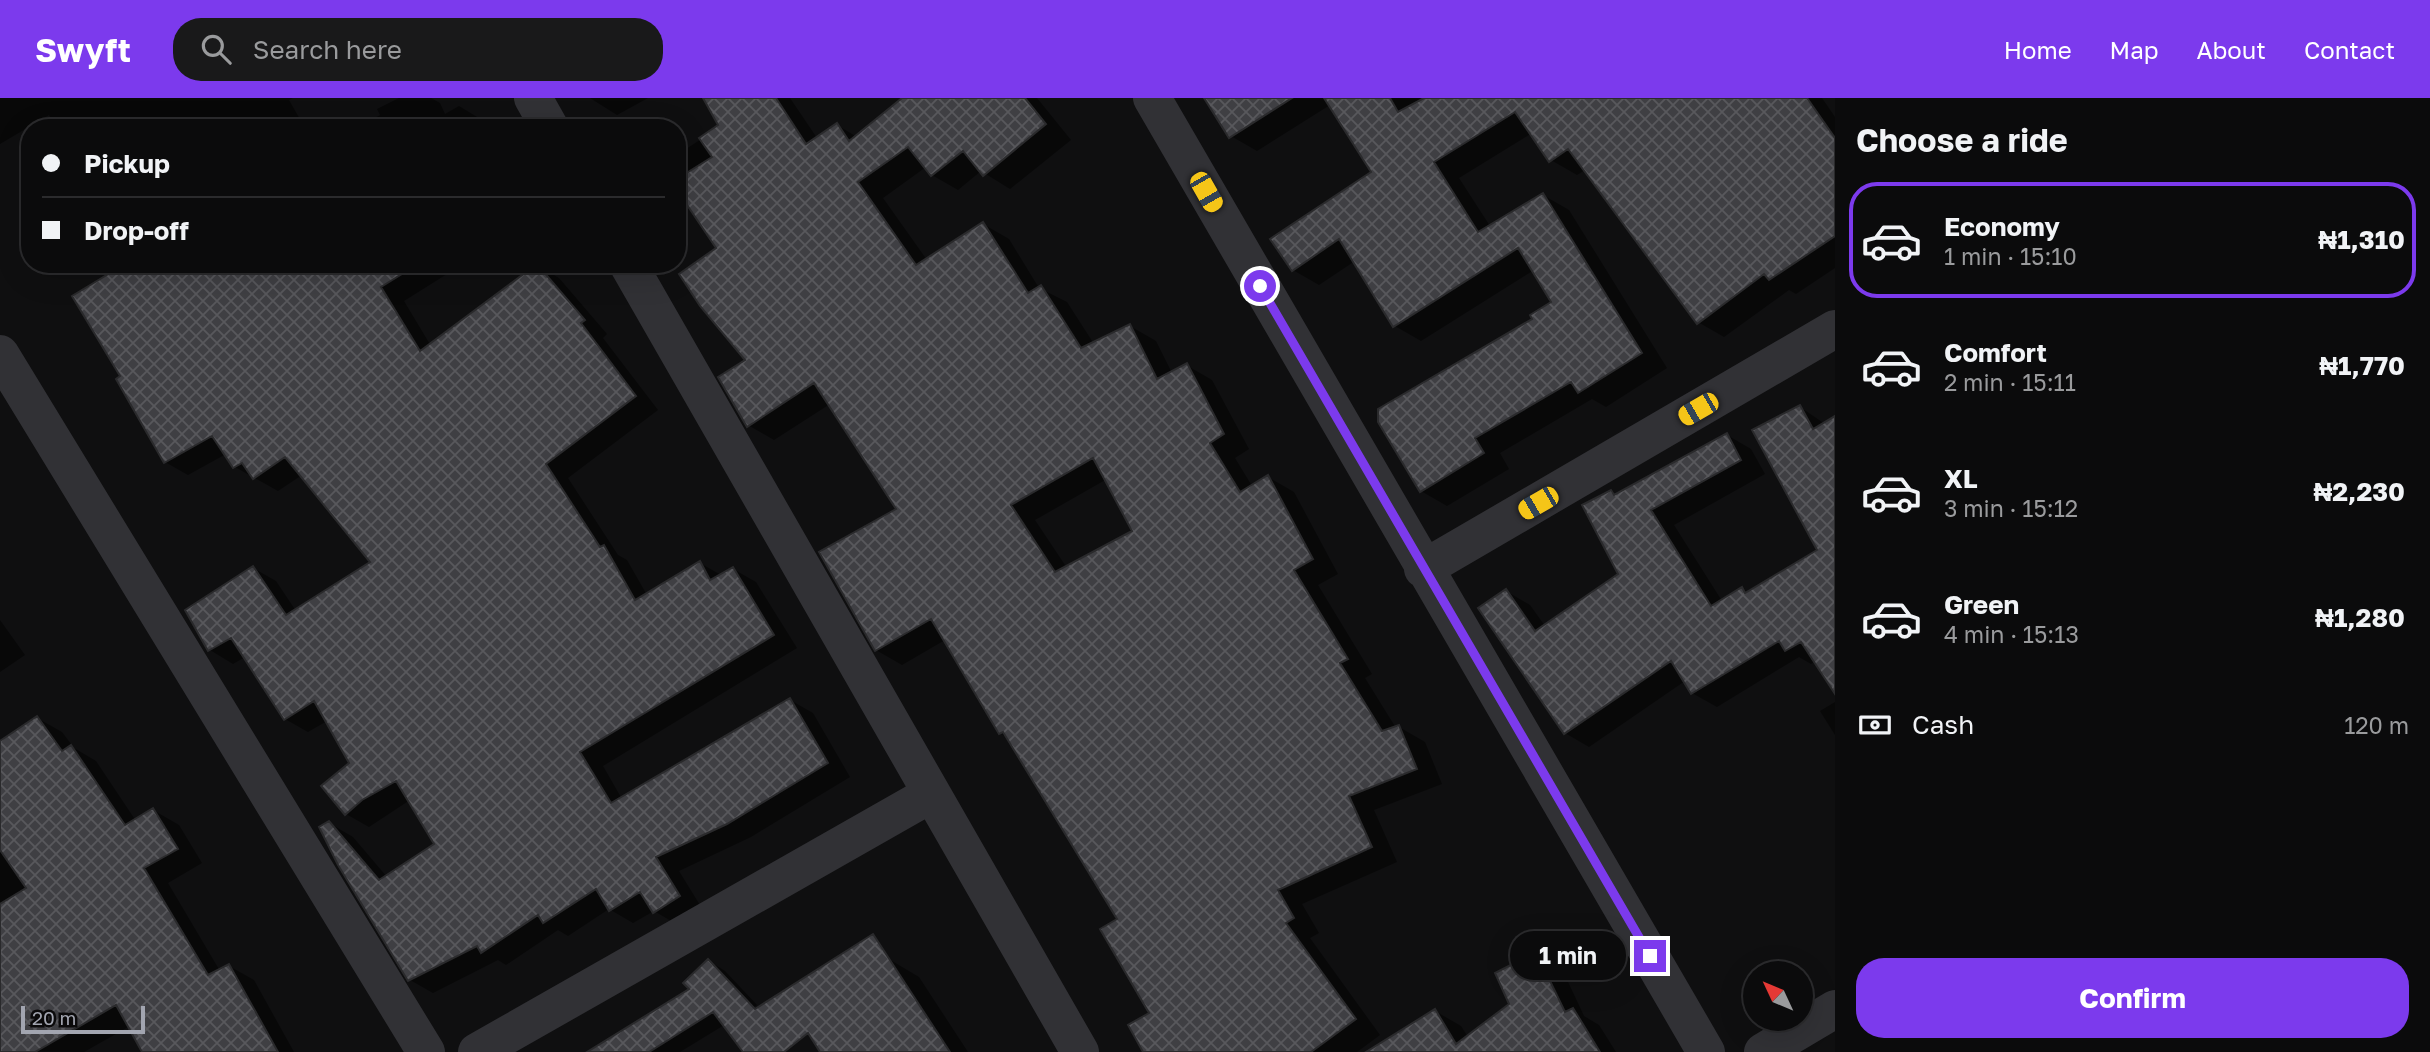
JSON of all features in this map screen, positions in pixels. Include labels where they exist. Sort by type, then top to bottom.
[{"type":"street","points":[[533,98],[545,119]]},
{"type":"street","points":[[1152,98],[1423,569],[1706,1052]]},
{"type":"street","points":[[633,273],[1080,1052]]},
{"type":"street","points":[[1423,569],[1835,329]]},
{"type":"street","points":[[0,354],[426,1052]]},
{"type":"street","points":[[477,1052],[931,794]]},
{"type":"street","points":[[1763,1052],[1835,1009]]},
{"type":"building","points":[[703,98],[776,98],[806,144],[837,123],[849,141],[902,98],[1025,98],[1046,124],[983,176],[963,151],[931,176],[908,147],[858,182],[916,265],[983,222],[1028,293],[1041,285],[1081,348],[1130,324],[1157,379],[1187,363],[1224,434],[1210,443],[1240,492],[1268,475],[1313,559],[1294,570],[1348,659],[1340,663],[1382,731],[1399,725],[1417,769],[1349,796],[1372,847],[1278,890],[1294,918],[1286,923],[1356,1019],[1311,1052],[1143,1052],[1128,1025],[1149,1013],[1100,929],[1117,919],[1003,732],[999,734],[931,619],[875,651],[819,552],[896,509],[814,383],[747,427],[718,377],[745,360],[700,306],[679,274],[686,273],[686,269],[716,248],[686,203],[686,173],[712,157],[699,138],[718,125]],"holes":[[[1093,458],[1132,531],[1055,572],[1011,505]]]},
{"type":"building","points":[[1204,98],[1292,98],[1229,138]]},
{"type":"building","points":[[1324,98],[1390,98],[1398,112],[1424,98],[1807,98],[1835,138],[1835,236],[1769,280],[1764,274],[1697,324],[1568,149],[1549,162],[1515,112],[1434,162],[1478,232],[1543,193],[1642,353],[1578,393],[1571,382],[1475,438],[1484,453],[1420,492],[1378,422],[1378,409],[1532,319],[1530,315],[1551,302],[1518,248],[1393,327],[1339,239],[1292,271],[1270,239],[1371,172]]},
{"type":"building","points":[[110,273],[404,273],[381,287],[420,351],[525,273],[545,273],[585,320],[581,323],[636,396],[546,464],[600,547],[604,545],[635,600],[700,561],[710,580],[733,567],[774,635],[580,752],[611,803],[790,698],[828,763],[727,824],[656,857],[680,896],[653,913],[640,892],[609,911],[596,889],[543,923],[538,915],[481,953],[477,946],[408,981],[338,865],[319,827],[329,821],[379,880],[434,844],[396,781],[362,800],[345,815],[321,786],[349,763],[314,701],[284,720],[231,638],[208,651],[185,610],[253,566],[286,615],[370,562],[285,457],[253,479],[242,463],[233,468],[212,436],[164,463],[116,379],[120,376],[72,296]]},
{"type":"building","points":[[1800,405],[1813,429],[1835,416],[1835,694],[1801,642],[1785,651],[1779,641],[1691,694],[1671,661],[1564,734],[1478,608],[1506,589],[1535,631],[1618,574],[1582,505],[1611,490],[1614,495],[1727,433],[1741,460],[1651,510],[1711,606],[1742,587],[1745,593],[1817,550],[1752,430]]},
{"type":"building","points":[[37,716],[62,751],[71,745],[125,825],[153,808],[178,849],[144,868],[208,975],[229,964],[278,1052],[142,1052],[116,1005],[35,1052],[0,1052],[0,904],[26,888],[0,850],[0,741]]},
{"type":"building","points":[[873,934],[950,1052],[820,1052],[808,1033],[784,1052],[743,1052],[713,1012],[649,1052],[587,1052],[689,989],[683,983],[708,959],[755,1009]]},
{"type":"building","points":[[1536,952],[1565,1012],[1573,1008],[1600,1052],[1366,1052],[1435,1009],[1456,1044],[1509,1004],[1495,973]]},
{"type":"route","points":[[1260,286],[1650,956]]}]
